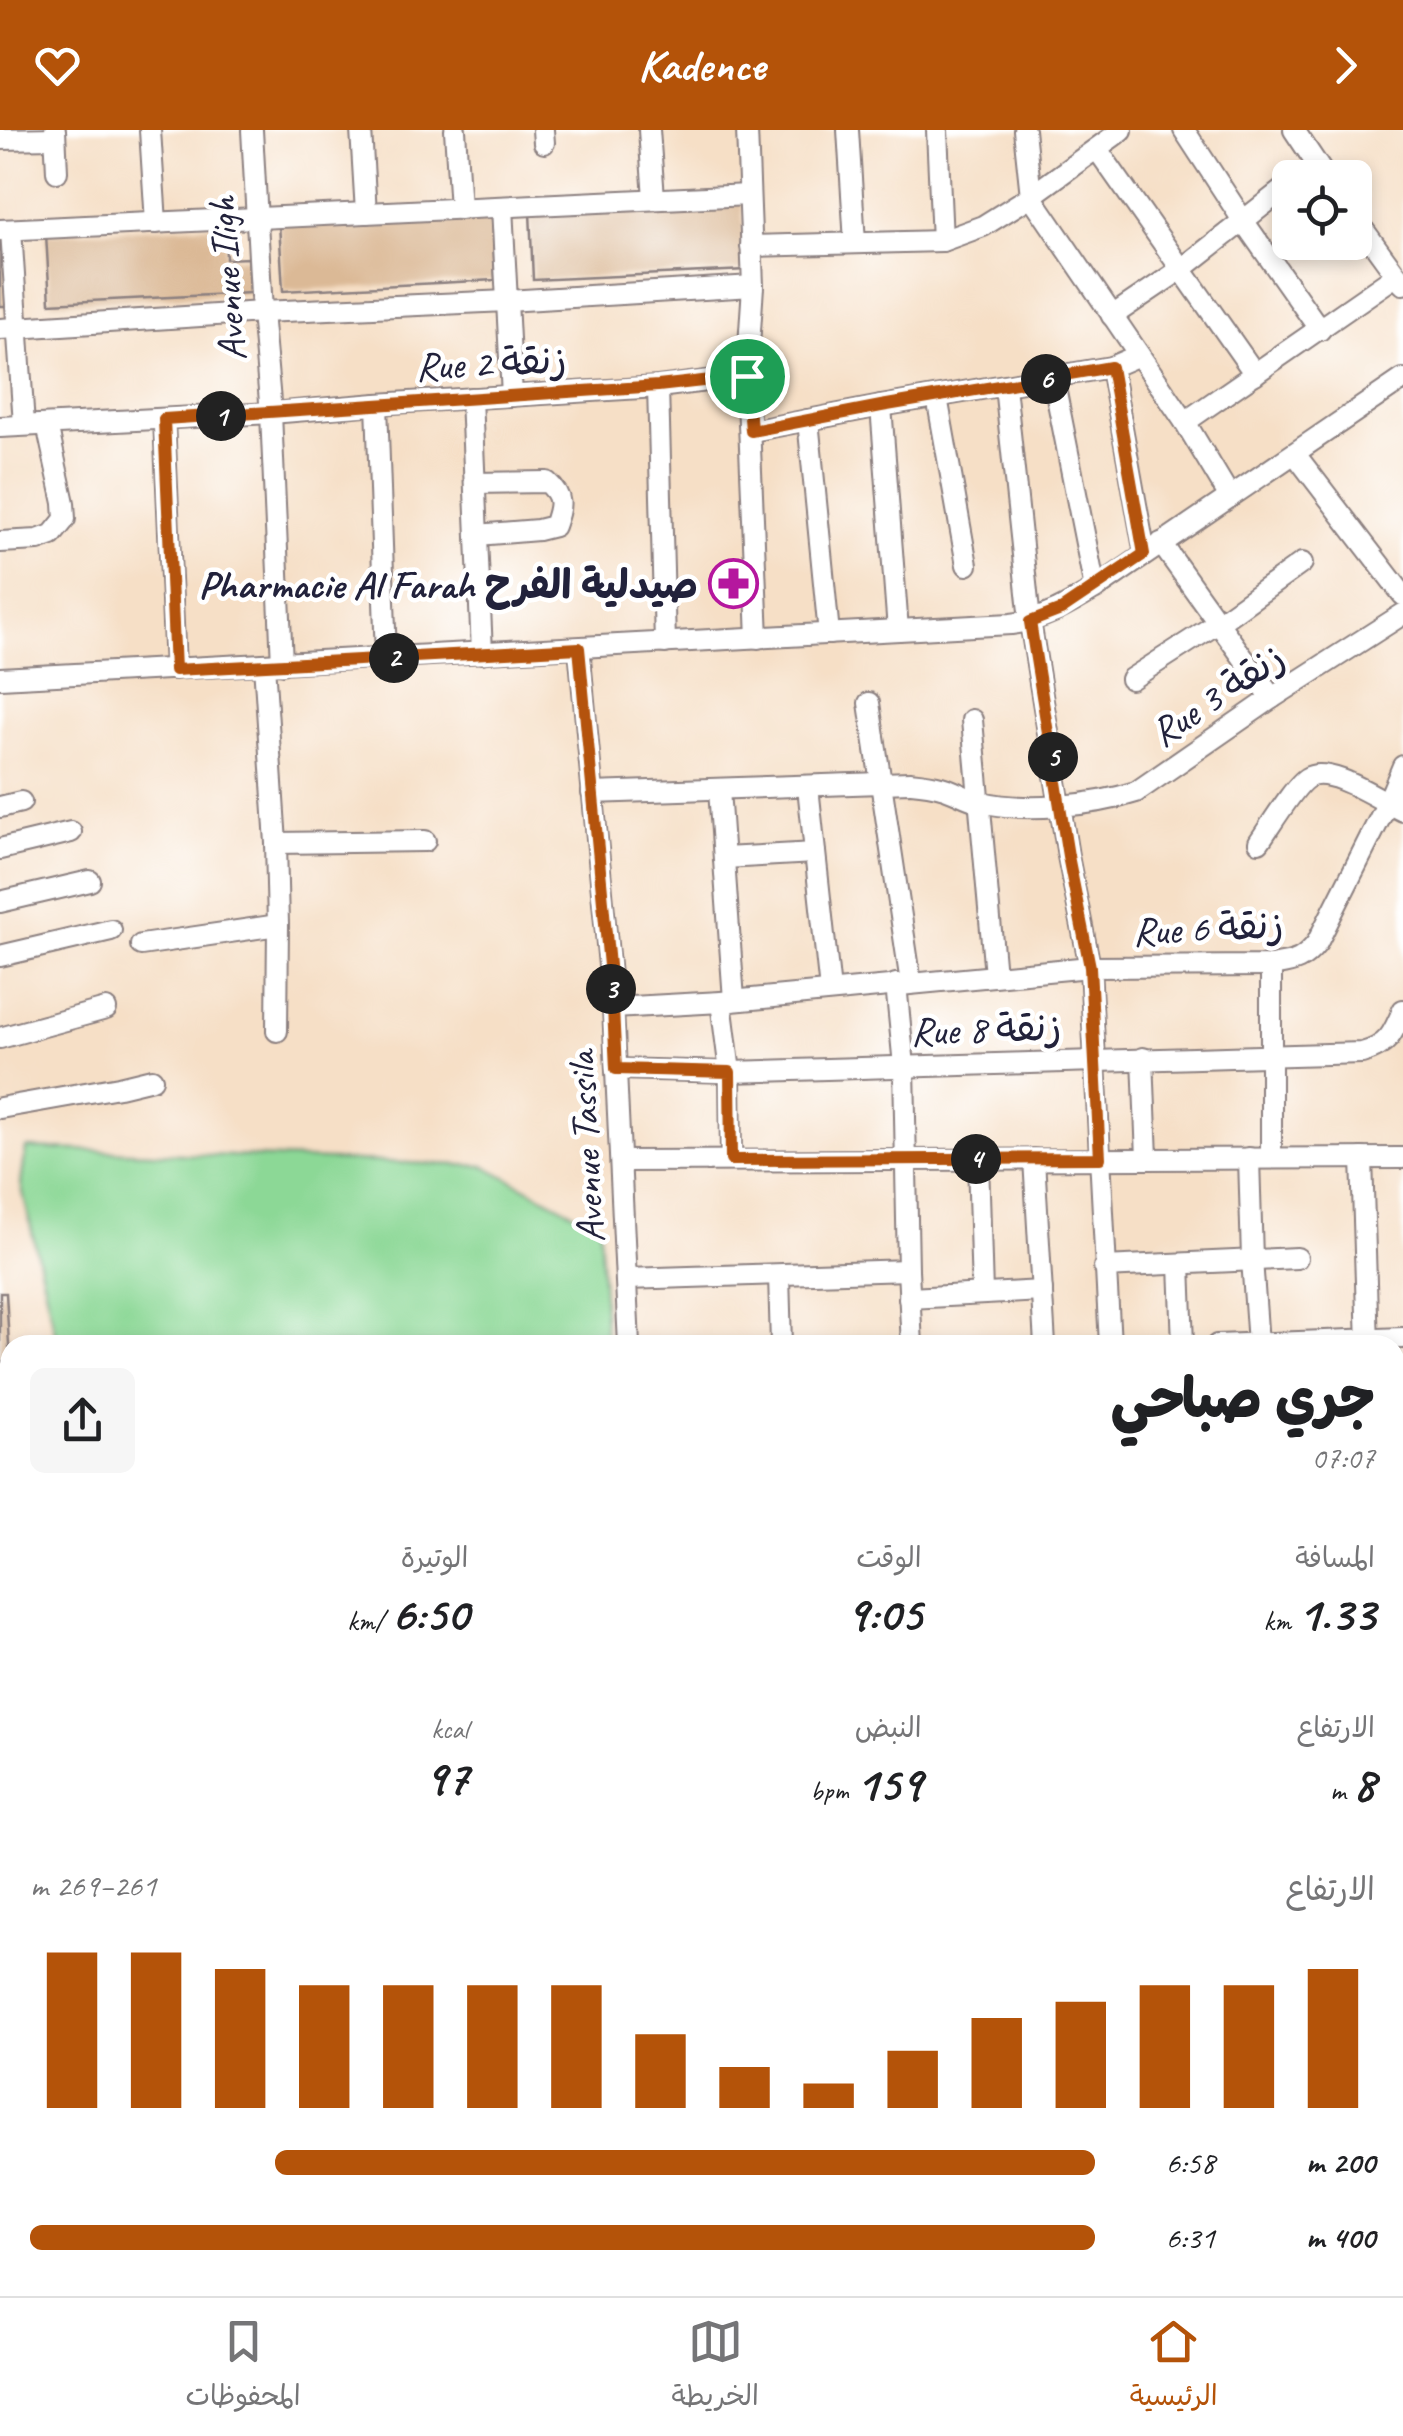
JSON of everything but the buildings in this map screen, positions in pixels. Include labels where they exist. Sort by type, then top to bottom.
[{"type":"street","points":[[150,130],[156,223]]},
{"type":"street","name":"Avenue Iligh","points":[[252,130],[271,413],[277,1031]]},
{"type":"street","points":[[361,130],[366,213]]},
{"type":"street","points":[[455,130],[460,209]]},
{"type":"street","points":[[649,130],[654,198]]},
{"type":"street","points":[[747,130],[753,286],[747,376],[758,638]]},
{"type":"street","points":[[848,130],[854,244]]},
{"type":"street","points":[[938,130],[942,241]]},
{"type":"street","points":[[1024,130],[1031,196],[1185,422],[1230,497]]},
{"type":"street","points":[[751,246],[942,241],[983,226],[1122,130]]},
{"type":"street","points":[[1184,130],[1320,330]]},
{"type":"street","points":[[1294,130],[1314,160]]},
{"type":"street","points":[[0,139],[55,134],[58,172]]},
{"type":"street","points":[[1097,149],[1255,374]]},
{"type":"street","points":[[24,426],[9,329],[6,230],[750,195]]},
{"type":"street","points":[[1112,316],[1183,268],[1272,199]]},
{"type":"street","points":[[502,206],[512,396]]},
{"type":"street","points":[[1185,422],[1400,280],[1372,241]]},
{"type":"street","points":[[9,329],[753,286]]},
{"type":"street","points":[[751,431],[1111,367],[1139,355]]},
{"type":"street","points":[[1111,367],[1153,548],[1218,623],[1272,698]]},
{"type":"street","name":"Rue 2 زنقة","points":[[0,426],[271,413],[658,386],[747,376]]},
{"type":"street","points":[[1054,378],[1095,589]]},
{"type":"street","points":[[0,678],[1030,622],[1061,610],[1095,589],[1403,379]]},
{"type":"street","points":[[658,386],[665,643]]},
{"type":"street","points":[[1004,386],[1030,622],[1090,967],[1109,1335]]},
{"type":"street","points":[[937,397],[967,565]]},
{"type":"street","points":[[471,398],[482,653]]},
{"type":"street","points":[[377,404],[386,658]]},
{"type":"street","points":[[881,406],[898,630]]},
{"type":"street","points":[[164,419],[175,670]]},
{"type":"street","points":[[808,420],[829,634]]},
{"type":"street","points":[[0,542],[38,540],[52,535],[65,519],[48,424]]},
{"type":"street","points":[[1294,454],[1403,595]]},
{"type":"street","points":[[474,482],[547,482],[558,492],[560,509],[554,526],[477,536]]},
{"type":"street","points":[[1131,679],[1302,563]]},
{"type":"street","name":"Rue 3 زنقة","points":[[592,794],[910,782],[942,787],[978,802],[1016,806],[1113,800],[1136,792],[1403,614]]},
{"type":"street","name":"Avenue Tassila","points":[[579,648],[613,1008],[629,1335]]},
{"type":"street","points":[[869,703],[904,984],[911,1335]]},
{"type":"street","points":[[972,720],[995,975]]},
{"type":"street","name":"Rue 6 زنقة","points":[[613,1008],[1090,967],[1272,966],[1297,962],[1317,943],[1395,808],[1403,766]]},
{"type":"street","points":[[1259,842],[1304,778],[1319,773],[1342,780],[1395,808]]},
{"type":"street","points":[[808,787],[830,991]]},
{"type":"street","points":[[719,790],[731,1160]]},
{"type":"street","points":[[0,848],[71,832]]},
{"type":"street","points":[[276,843],[426,840]]},
{"type":"street","points":[[724,858],[816,852]]},
{"type":"street","points":[[0,902],[90,881]]},
{"type":"street","points":[[141,945],[278,925]]},
{"type":"street","points":[[0,956],[112,930]]},
{"type":"street","points":[[1272,966],[1272,1158]]},
{"type":"street","points":[[0,1038],[106,1009]]},
{"type":"street","name":"Rue 8 زنقة","points":[[616,1069],[730,1072],[1362,1053],[1378,1049],[1390,1038],[1403,1010]]},
{"type":"street","points":[[1143,1058],[1147,1158]]},
{"type":"street","points":[[0,1108],[152,1079]]},
{"type":"street","points":[[1249,1158],[1257,1335]]},
{"type":"street","points":[[1362,1158],[1368,1335]]},
{"type":"street","points":[[621,1161],[1403,1158]]},
{"type":"street","points":[[978,1159],[982,1294]]},
{"type":"street","points":[[1034,1159],[1044,1335]]},
{"type":"street","points":[[1104,1266],[1296,1258]]},
{"type":"street","points":[[1180,1264],[1183,1335]]},
{"type":"street","points":[[626,1278],[908,1270]]},
{"type":"street","points":[[779,1275],[781,1335]]},
{"type":"street","points":[[909,1298],[1042,1291]]},
{"type":"green space","points":[[26,1148],[485,1166],[599,1226],[605,1335],[56,1335],[21,1184]]},
{"type":"place","name":"Pharmacie Al Farah صيدلية الفرح","points":[[733,584]]},
{"type":"route","points":[[1111,367],[1144,554],[1061,610],[1030,622],[1090,967],[1100,1158],[731,1160],[730,1072],[616,1069],[579,648],[175,670],[164,419],[658,386],[747,376],[751,431],[1111,367]]}]
